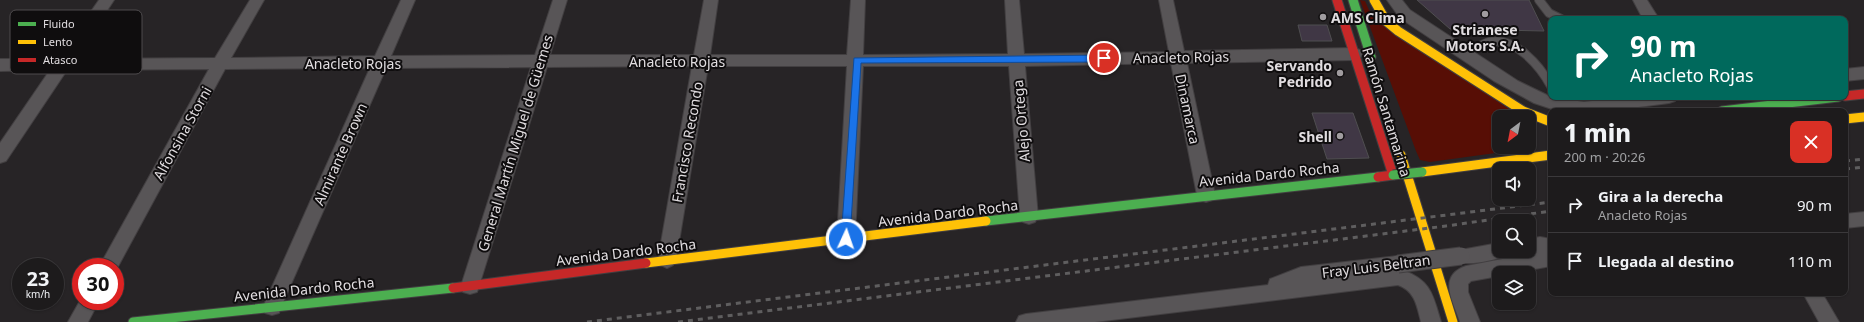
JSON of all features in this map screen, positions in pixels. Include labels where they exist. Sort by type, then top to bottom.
[{"type":"main road","name":"Ramón Santamarina","points":[[1337,0],[1392,175]]},
{"type":"main road","name":"Ramón Santamarina","points":[[1353,0],[1374,67]]},
{"type":"main road","points":[[1374,0],[1383,16],[1398,31],[1518,110]]},
{"type":"main road","points":[[1848,96],[1864,94]]},
{"type":"main road","points":[[1747,108],[1813,100]]},
{"type":"main road","points":[[1848,119],[1864,117]]},
{"type":"main road","points":[[1536,118],[1548,121]]},
{"type":"main road","name":"Ramón Santamarina","points":[[1399,149],[1453,322]]},
{"type":"main road","points":[[1523,158],[1524,154]]},
{"type":"main road","name":"Avenida Dardo Rocha","points":[[133,322],[470,286],[667,260],[1206,195],[1422,172],[1548,155]]},
{"type":"street","points":[[101,10],[108,0]]},
{"type":"street","name":"Alfonsina Storni","points":[[113,258],[220,63],[257,0]]},
{"type":"street","name":"Almirante Brown","points":[[272,307],[408,0]]},
{"type":"street","name":"General Martín Miguel de Güemes","points":[[470,286],[539,61],[560,0]]},
{"type":"street","name":"Francisco Recondo","points":[[667,260],[711,0]]},
{"type":"street","points":[[846,239],[857,60],[858,0]]},
{"type":"street","name":"Alejo Ortega","points":[[1012,0],[1029,217]]},
{"type":"street","name":"Dinamarca","points":[[1166,0],[1206,195]]},
{"type":"street","points":[[1394,0],[1406,14],[1467,54],[1533,96],[1548,99]]},
{"type":"street","points":[[1640,0],[1649,16]]},
{"type":"street","name":"Anacleto Rojas","points":[[142,64],[1016,60],[1354,54]]},
{"type":"street","points":[[1848,75],[1864,73]]},
{"type":"street","points":[[0,156],[55,74]]},
{"type":"street","points":[[1559,102],[1584,108],[1646,100]]},
{"type":"street","points":[[1848,221],[1864,219]]},
{"type":"street","points":[[1536,246],[1548,246]]},
{"type":"street","name":"Fray Luis Beltran","points":[[1256,293],[1301,275],[1492,252]]},
{"type":"street","points":[[1470,322],[1459,292],[1458,282],[1466,274],[1548,259]]},
{"type":"street","name":"Fray Luis Beltran","points":[[1036,321],[1256,293],[1398,277],[1412,280],[1418,286],[1423,294],[1431,322]]},
{"type":"street","points":[[1814,296],[1829,322]]},
{"type":"street","points":[[78,322],[85,310]]},
{"type":"lane","points":[[1539,0],[1549,13],[1555,16]]},
{"type":"lane","points":[[1467,54],[1490,42],[1499,42],[1530,58],[1540,68],[1548,81]]},
{"type":"shaded area","points":[[1360,0],[1365,1],[1369,10],[1390,30],[1510,110],[1492,110],[1492,153],[1430,162],[1420,160]]},
{"type":"building","name":"Strianese Motors S.A.","points":[[1417,0],[1529,0],[1544,31],[1450,29]]},
{"type":"building","points":[[1298,25],[1327,25],[1332,41],[1302,41]]},
{"type":"building","name":"Shell","points":[[1312,113],[1353,113],[1369,158],[1327,159]]},
{"type":"railway","points":[[1848,161],[1864,159]]},
{"type":"railway","points":[[1848,169],[1864,167]]},
{"type":"railway","points":[[587,322],[1548,202]]},
{"type":"railway","points":[[678,322],[1446,226],[1548,211]]},
{"type":"traffic: fast","points":[[1353,0],[1371,57]]},
{"type":"traffic: fast","points":[[1747,108],[1813,100]]},
{"type":"traffic: fast","points":[[1393,175],[1422,172]]},
{"type":"traffic: fast","points":[[986,221],[1378,177]]},
{"type":"traffic: fast","points":[[133,322],[453,288]]},
{"type":"traffic: slow","points":[[1374,0],[1386,21],[1398,31],[1523,111],[1548,121]]},
{"type":"traffic: slow","points":[[1848,119],[1864,117]]},
{"type":"traffic: slow","points":[[1401,155],[1453,322]]},
{"type":"traffic: slow","points":[[1422,172],[1548,155]]},
{"type":"traffic: slow","points":[[646,263],[986,221]]},
{"type":"traffic: jam","points":[[1337,0],[1393,175],[1378,177]]},
{"type":"traffic: jam","points":[[1848,96],[1864,94]]},
{"type":"traffic: jam","points":[[453,288],[646,263]]},
{"type":"place","name":"Strianese Motors S.A.","points":[[1485,14]]},
{"type":"place","name":"AMS Clima","points":[[1323,17]]},
{"type":"place","name":"Servando Pedrido","points":[[1340,73]]},
{"type":"place","name":"Shell","points":[[1340,136]]},
{"type":"route","points":[[846,239],[857,60],[1016,60],[1104,58]]}]
